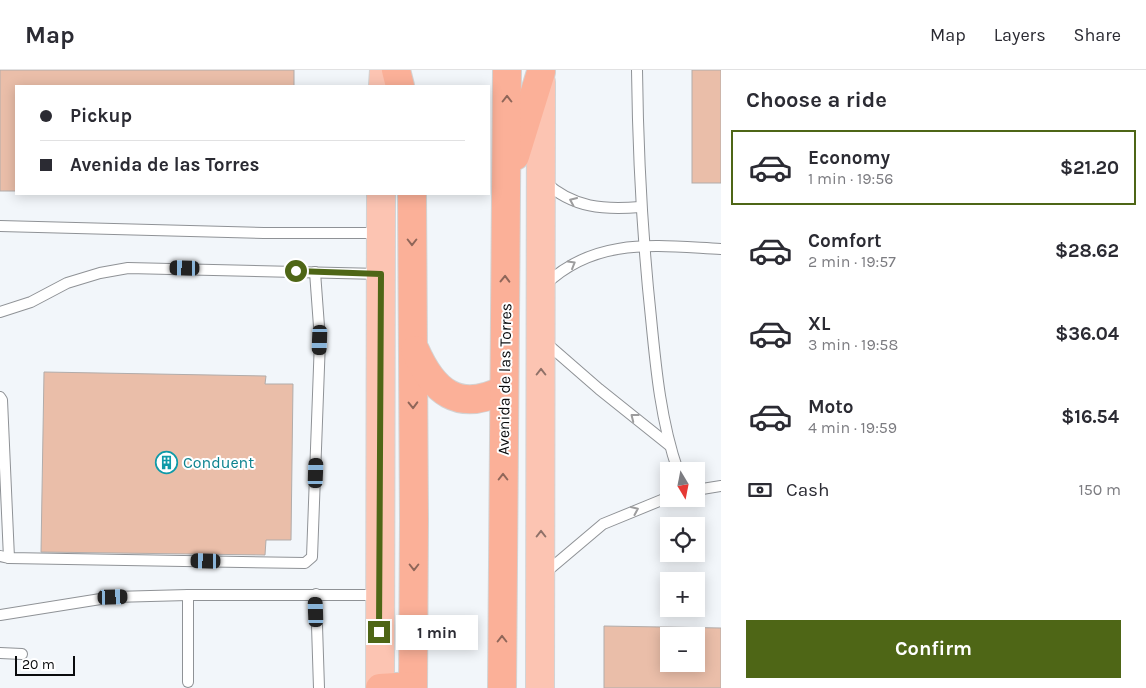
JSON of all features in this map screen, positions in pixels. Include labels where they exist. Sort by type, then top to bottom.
[{"type":"highway","points":[[396,70],[400,85]]},
{"type":"highway","points":[[412,85],[413,70]]},
{"type":"highway","name":"Avenida de las Torres","points":[[502,688],[507,70]]},
{"type":"highway","points":[[507,181],[541,71]]},
{"type":"highway","points":[[380,688],[413,687],[412,195]]},
{"type":"highway","points":[[413,344],[425,371],[434,384],[446,393],[460,398],[475,400],[490,397],[503,390]]},
{"type":"main road","points":[[384,70],[384,85]]},
{"type":"main road","points":[[540,688],[541,71]]},
{"type":"main road","points":[[380,688],[378,595],[381,195]]},
{"type":"lane","points":[[638,70],[640,207],[643,246],[658,386],[669,445],[675,462]]},
{"type":"lane","points":[[541,178],[555,192],[572,202],[591,208],[640,207]]},
{"type":"lane","points":[[0,226],[215,232],[381,233]]},
{"type":"lane","points":[[541,289],[572,262],[591,254],[643,246],[721,249]]},
{"type":"lane","points":[[0,312],[31,302],[67,283],[100,273],[128,268],[381,274]]},
{"type":"lane","points":[[0,397],[2,400],[4,557],[305,563],[312,557],[320,340],[315,272]]},
{"type":"lane","points":[[541,338],[599,389],[669,445]]},
{"type":"lane","points":[[705,489],[721,486]]},
{"type":"lane","points":[[540,577],[603,524],[660,502]]},
{"type":"lane","points":[[316,594],[320,688]]},
{"type":"lane","points":[[188,595],[188,682]]},
{"type":"lane","points":[[0,615],[113,597],[378,595]]},
{"type":"lane","points":[[0,652],[22,654]]},
{"type":"building","points":[[0,70],[294,70],[294,85],[15,85],[15,191],[0,191]]},
{"type":"building","points":[[692,70],[721,70],[721,183],[692,183]]},
{"type":"building","name":"Conduent","points":[[44,372],[266,376],[265,384],[293,384],[291,540],[266,540],[265,555],[41,552]]},
{"type":"building","points":[[604,626],[662,627],[660,627],[660,672],[705,672],[705,628],[721,628],[721,688],[604,688]]},
{"type":"place","name":"Conduent","points":[[167,462]]},
{"type":"route","points":[[296,271],[381,274],[379,632]]}]
